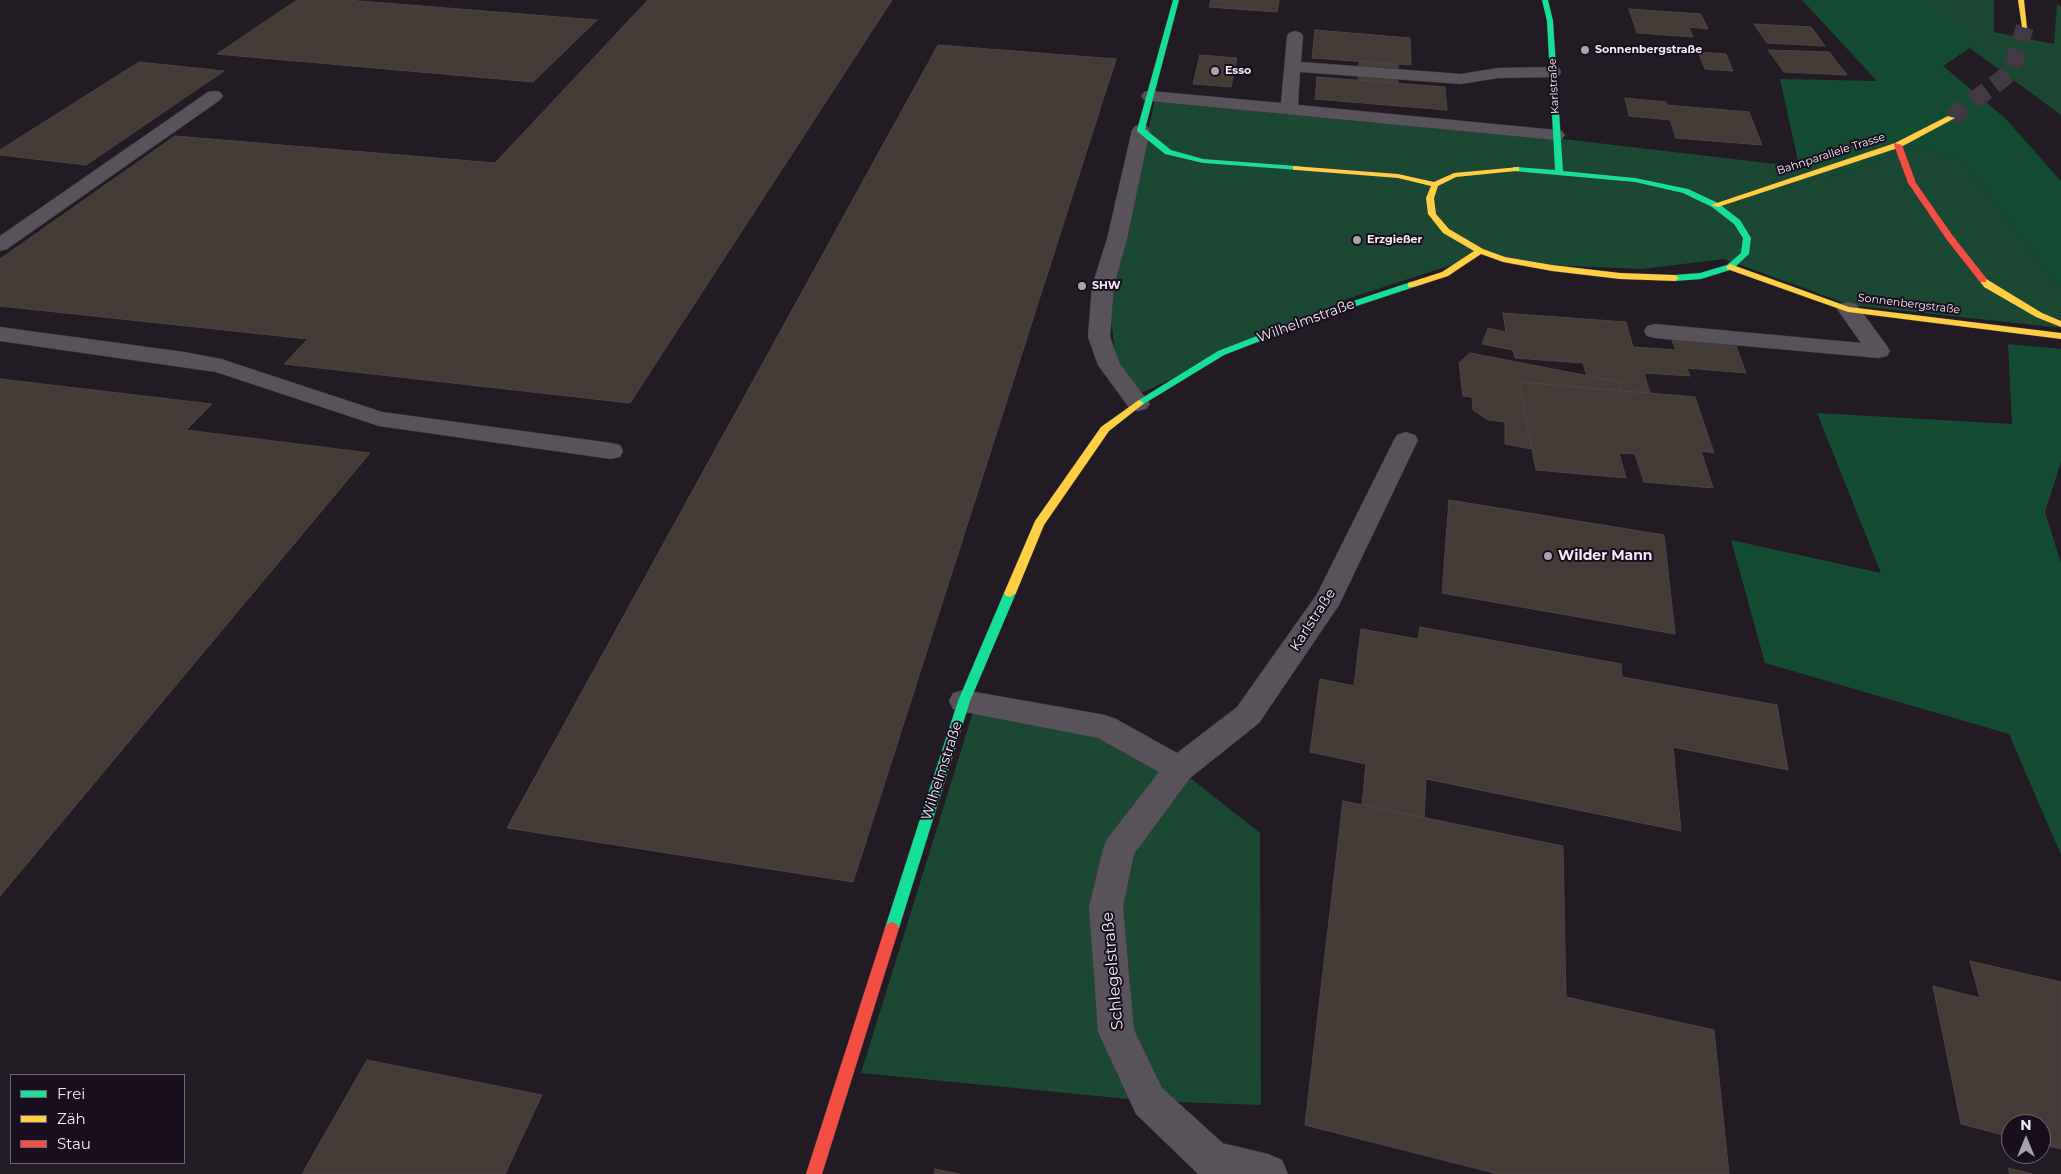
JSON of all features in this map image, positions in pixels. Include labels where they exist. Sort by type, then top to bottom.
[{"type":"main road","points":[[1176,0],[1142,130],[1168,152],[1186,158],[1398,176],[1435,185]]},
{"type":"main road","name":"Karlstraße","points":[[1545,0],[1550,21],[1558,172]]},
{"type":"main road","points":[[2021,0],[2025,27]]},
{"type":"main road","name":"Bahnparallele Trasse","points":[[1715,205],[1898,145],[1951,118]]},
{"type":"main road","points":[[1898,145],[1912,183],[1950,238],[1987,285],[2039,315],[2061,324]]},
{"type":"main road","points":[[1516,169],[1558,172],[1635,180],[1685,191],[1715,205],[1737,222],[1747,238],[1745,254],[1730,267],[1701,276],[1668,279],[1620,276],[1552,268],[1503,259],[1480,251],[1446,232],[1432,214],[1430,198],[1435,185],[1454,174],[1480,170],[1516,169]]},
{"type":"main road","name":"Wilhelmstraße","points":[[814,1174],[964,701],[1039,524],[1105,429],[1138,404],[1221,353],[1314,317],[1445,274],[1480,251]]},
{"type":"main road","name":"Sonnenbergstraße","points":[[1730,267],[1848,309],[2061,336]]},
{"type":"street","points":[[1289,110],[1295,36]]},
{"type":"street","points":[[1293,66],[1461,79],[1498,73],[1553,72]]},
{"type":"street","points":[[0,245],[214,96]]},
{"type":"street","points":[[1150,96],[1556,135]]},
{"type":"street","points":[[1138,404],[1109,365],[1099,336],[1103,286],[1142,130]]},
{"type":"street","points":[[1655,332],[1879,351],[1848,309]]},
{"type":"street","points":[[0,334],[184,359],[221,366],[379,419],[611,451]]},
{"type":"street","name":"Karlstraße","points":[[1179,769],[1248,716],[1324,606],[1406,440]]},
{"type":"street","points":[[964,701],[1105,728],[1179,769]]},
{"type":"street","name":"Schlegelstraße","points":[[1179,769],[1119,850],[1106,907],[1116,1032],[1149,1101],[1218,1167]]},
{"type":"street","points":[[1218,1167],[1268,1174]]},
{"type":"green space","points":[[1802,0],[1918,0],[1945,13],[1977,43],[1943,66],[2005,118],[2061,181],[2061,287],[2058,286],[1961,159],[1920,146],[1828,178],[1793,166],[1798,161],[1780,79],[1877,81]]},
{"type":"green space","points":[[1918,0],[1994,0],[1994,32],[2054,44],[2057,4],[2061,7],[2061,115],[1970,48],[1977,43]]},
{"type":"green space","points":[[1155,99],[1546,137],[1793,166],[1828,178],[1920,146],[1961,159],[2058,286],[2061,287],[2061,328],[1850,305],[1724,259],[1642,269],[1546,265],[1482,255],[1350,298],[1141,393],[1116,363],[1110,309]]},
{"type":"green space","points":[[2008,344],[2061,349],[2061,462],[2045,512],[2061,563],[2061,855],[2009,734],[1765,663],[1731,540],[1881,573],[1817,413],[2012,424]]},
{"type":"green space","points":[[973,712],[1105,727],[1179,769],[1260,833],[1261,1105],[1149,1101],[861,1073]]},
{"type":"building","points":[[297,0],[347,0],[597,20],[533,82],[217,54]]},
{"type":"building","points":[[648,0],[892,0],[630,403],[284,364],[308,339],[0,306],[0,259],[175,136],[495,163]]},
{"type":"building","points":[[1211,0],[1279,0],[1277,12],[1209,7]]},
{"type":"building","points":[[1629,9],[1701,14],[1708,29],[1689,27],[1693,37],[1637,33]]},
{"type":"building","points":[[1754,24],[1811,27],[1825,46],[1767,43]]},
{"type":"building","points":[[1315,30],[1410,38],[1411,65],[1312,58]]},
{"type":"building","points":[[938,45],[1116,59],[853,882],[507,828]]},
{"type":"building","points":[[1768,50],[1829,52],[1847,75],[1784,72]]},
{"type":"building","points":[[1698,52],[1726,54],[1733,71],[1705,69]]},
{"type":"building","name":"Esso","points":[[1200,55],[1237,58],[1231,87],[1193,84]]},
{"type":"building","points":[[1359,61],[1398,65],[1398,83],[1358,80]]},
{"type":"building","points":[[139,62],[224,71],[86,165],[0,155],[0,150]]},
{"type":"building","points":[[1317,77],[1445,87],[1447,110],[1315,99]]},
{"type":"building","points":[[1625,98],[1666,102],[1667,105],[1749,112],[1762,145],[1676,138],[1670,120],[1629,116]]},
{"type":"building","points":[[1503,313],[1626,322],[1633,347],[1676,350],[1671,338],[1735,343],[1746,373],[1687,368],[1690,376],[1644,373],[1650,393],[1622,391],[1620,382],[1587,376],[1583,363],[1515,358],[1513,350],[1482,344],[1488,328],[1506,332]]},
{"type":"building","points":[[1470,353],[1620,382],[1622,391],[1519,382],[1532,449],[1505,444],[1505,422],[1488,420],[1473,410],[1472,397],[1463,396],[1459,363]]},
{"type":"building","points":[[0,379],[212,404],[186,430],[370,453],[0,896]]},
{"type":"building","points":[[1519,382],[1695,397],[1714,453],[1701,451],[1713,488],[1644,482],[1635,454],[1619,453],[1626,478],[1536,470]]},
{"type":"building","points":[[1449,500],[1664,535],[1675,634],[1442,593]]},
{"type":"building","points":[[1420,627],[1621,664],[1622,677],[1777,705],[1788,770],[1673,747],[1681,831],[1426,779],[1424,818],[1362,804],[1366,764],[1310,752],[1320,679],[1354,686],[1361,629],[1418,639]]},
{"type":"building","points":[[1343,801],[1563,846],[1566,997],[1714,1030],[1729,1174],[1498,1174],[1305,1125]]},
{"type":"building","points":[[1970,961],[2061,982],[2061,1149],[2051,1146],[2051,1114],[2001,1114],[2001,1134],[1961,1124],[1933,986],[1980,998]]},
{"type":"building","points":[[367,1060],[542,1095],[505,1174],[302,1174]]},
{"type":"building","points":[[2008,1168],[2032,1174],[2010,1174]]},
{"type":"building","points":[[935,1169],[960,1174],[934,1174]]},
{"type":"tunnel","points":[[1951,118],[2010,73],[2025,27]]},
{"type":"traffic: fast","points":[[1176,0],[1141,130],[1168,152],[1203,161],[1296,168]]},
{"type":"traffic: fast","points":[[1545,0],[1550,21],[1559,172]]},
{"type":"traffic: fast","points":[[1516,169],[1635,180],[1685,191],[1715,205],[1737,222],[1747,238],[1745,254],[1730,267],[1701,276],[1675,278]]},
{"type":"traffic: fast","points":[[1139,403],[1221,353],[1314,317],[1411,285]]},
{"type":"traffic: fast","points":[[892,928],[964,701],[1010,593]]},
{"type":"traffic: slow","points":[[2021,0],[2025,27]]},
{"type":"traffic: slow","points":[[1715,205],[1898,145],[1951,118]]},
{"type":"traffic: slow","points":[[1296,168],[1398,176],[1435,185]]},
{"type":"traffic: slow","points":[[1516,169],[1454,175],[1435,185],[1430,198],[1432,214],[1446,231],[1480,251],[1503,259],[1552,268],[1620,276],[1675,278]]},
{"type":"traffic: slow","points":[[1411,285],[1445,274],[1480,251]]},
{"type":"traffic: slow","points":[[1730,267],[1848,309],[2061,336]]},
{"type":"traffic: slow","points":[[1983,280],[1987,285],[2039,315],[2061,324]]},
{"type":"traffic: slow","points":[[1010,593],[1039,524],[1105,429],[1139,403]]},
{"type":"traffic: jam","points":[[1898,145],[1912,183],[1950,238],[1983,280]]},
{"type":"traffic: jam","points":[[814,1174],[892,928]]},
{"type":"place","name":"Sonnenbergstraße","points":[[1585,50]]},
{"type":"place","name":"Esso","points":[[1215,71]]},
{"type":"place","name":"Erzgießer","points":[[1357,240]]},
{"type":"place","name":"SHW","points":[[1082,286]]},
{"type":"place","name":"Wilder Mann","points":[[1548,556]]}]
